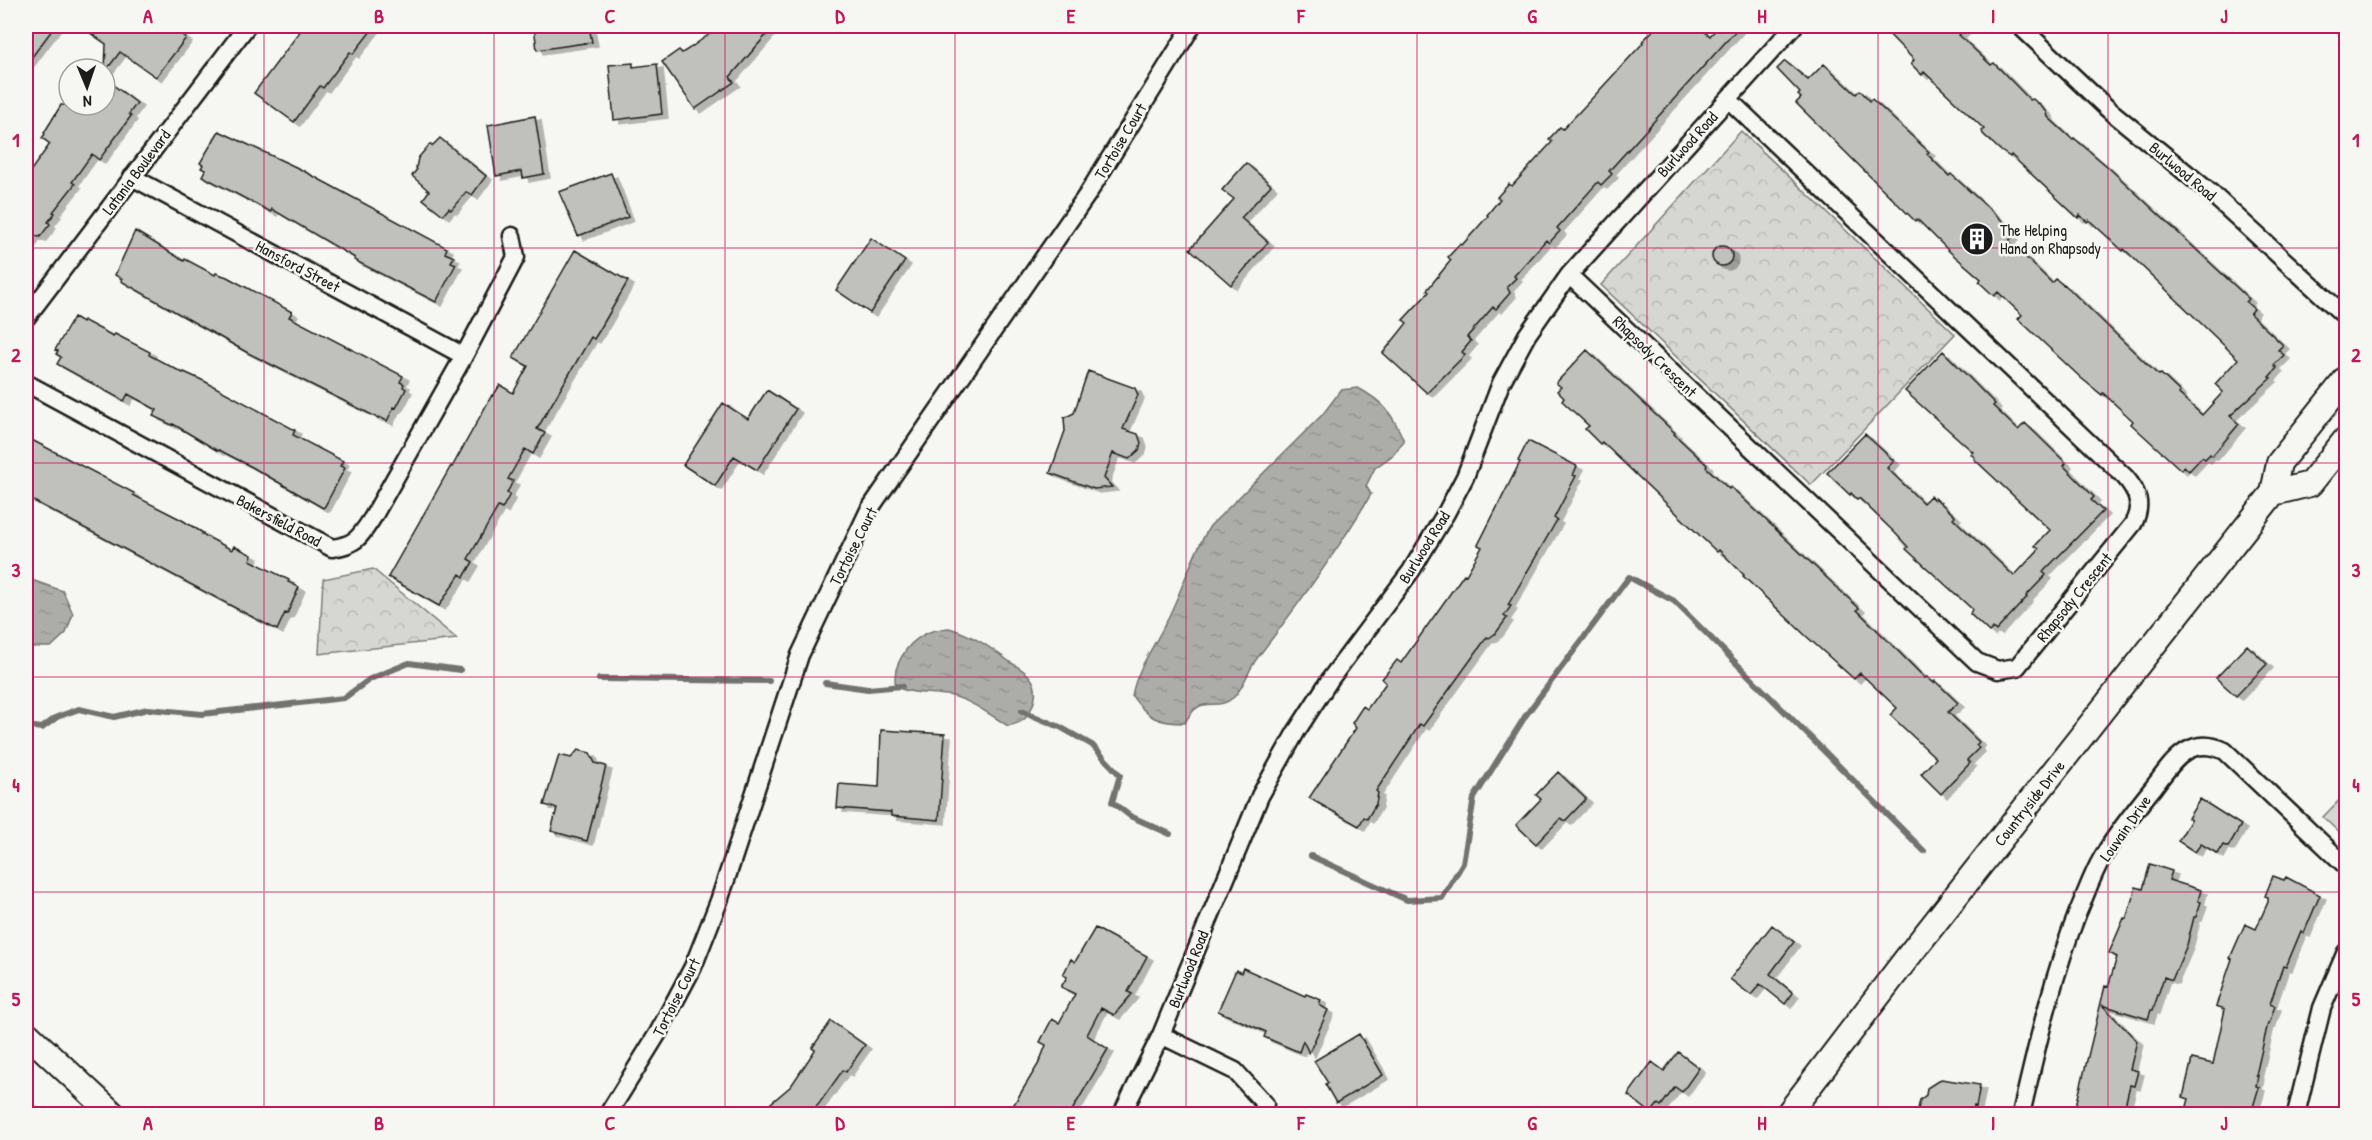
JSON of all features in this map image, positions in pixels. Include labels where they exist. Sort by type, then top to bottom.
[{"type":"main road","name":"Countryside Drive","points":[[1788,1114],[1907,958],[2273,493],[2280,463],[2346,379]]},
{"type":"main road","points":[[2273,493],[2310,484],[2346,439]]},
{"type":"main road","points":[[26,1033],[113,1114]]},
{"type":"street","name":"Latania Boulevard","points":[[26,318],[246,26]]},
{"type":"street","name":"Tortoise Court","points":[[608,1114],[658,1034],[693,967],[730,868],[800,655],[869,510],[1087,195],[1191,26]]},
{"type":"street","name":"Burlwood Road","points":[[1122,1114],[1161,1035],[1260,796],[1330,678],[1428,545],[1465,477],[1490,407],[1513,358],[1569,275],[1794,26]]},
{"type":"street","name":"Burlwood Road","points":[[2019,26],[2108,109],[2212,194],[2346,317]]},
{"type":"street","name":"Rhapsody Crescent","points":[[1569,275],[1977,662],[1998,670],[2017,667],[2133,524],[2138,514],[2139,502],[2136,489],[1728,99]]},
{"type":"street","name":"Hansford Street","points":[[132,177],[464,356]]},
{"type":"street","name":"Bakersfield Road","points":[[26,383],[332,548],[350,545],[363,532],[464,356],[516,257],[512,236]]},
{"type":"street","name":"Louvain Drive","points":[[2021,1114],[2058,965],[2091,881],[2113,840],[2173,762],[2186,751],[2200,745],[2214,746],[2225,751],[2346,866]]},
{"type":"street","points":[[2295,1114],[2322,1008],[2346,952]]},
{"type":"street","points":[[1161,1035],[1235,1071],[1265,1104]]},
{"type":"green space","points":[[1741,131],[1955,334],[1811,485],[1601,285]]},
{"type":"green space","points":[[373,569],[457,639],[319,654],[323,579]]},
{"type":"green space","points":[[2346,793],[2346,839],[2323,817]]},
{"type":"green space","points":[[26,1098],[44,1114],[26,1114]]},
{"type":"water","points":[[1358,388],[1386,409],[1404,441],[1393,455],[1375,468],[1366,486],[1371,494],[1317,577],[1255,662],[1234,697],[1221,704],[1203,705],[1197,708],[1185,723],[1167,722],[1154,718],[1143,710],[1132,696],[1134,686],[1171,612],[1197,549],[1210,526],[1323,414],[1341,390]]},
{"type":"water","points":[[26,578],[63,591],[73,614],[66,633],[51,647],[26,647]]},
{"type":"water","points":[[949,628],[981,642],[1030,677],[1035,686],[1035,697],[1028,715],[1023,720],[1008,726],[982,709],[953,696],[896,687],[898,664],[912,643],[925,634]]},
{"type":"building","points":[[26,26],[55,26],[26,65]]},
{"type":"building","points":[[80,26],[169,26],[186,38],[156,77],[120,52],[116,57],[106,57],[106,44]]},
{"type":"building","points":[[304,26],[375,26],[353,54],[350,52],[323,88],[320,86],[294,122],[254,93]]},
{"type":"building","points":[[534,26],[589,26],[592,42],[537,50]]},
{"type":"building","points":[[721,26],[774,26],[730,77],[734,82],[695,109],[662,62],[679,50],[682,53]]},
{"type":"building","points":[[1657,26],[1698,26],[1710,36],[1719,26],[1740,26],[1609,171],[1612,174],[1601,185],[1598,182],[1557,228],[1560,231],[1549,243],[1546,240],[1514,276],[1516,278],[1507,287],[1510,293],[1496,309],[1493,307],[1467,337],[1471,341],[1462,352],[1465,355],[1427,393],[1383,353],[1407,323],[1403,320],[1429,292],[1427,290],[1451,260],[1448,257],[1488,216],[1500,199],[1497,197],[1509,184],[1512,186],[1552,142],[1549,139],[1560,127],[1563,129]]},
{"type":"building","points":[[1881,26],[1968,26],[1959,35],[1991,65],[1994,63],[2030,100],[2033,99],[2047,112],[2048,117],[2108,167],[2249,299],[2246,302],[2254,309],[2250,314],[2283,345],[2278,350],[2284,355],[2274,365],[2277,368],[2269,377],[2271,378],[2230,416],[2239,424],[2212,456],[2210,454],[2205,459],[2202,457],[2189,471],[2184,466],[2181,470],[2131,424],[2133,421],[2103,393],[2102,395],[2081,378],[2018,319],[2022,315],[1998,292],[1994,296],[1979,282],[1981,279],[1917,219],[1915,221],[1796,103],[1801,98],[1798,95],[1800,93],[1777,69],[1785,61],[1808,80],[1824,64],[1856,94],[1860,90],[1870,101],[1872,99],[1929,152],[1927,154],[1949,176],[1951,174],[2009,227],[2006,230],[2013,236],[2009,241],[2052,283],[2056,279],[2064,284],[2202,415],[2223,392],[2215,384],[2238,359],[2124,249],[2123,251],[2089,220],[2087,222],[2080,215],[2078,218],[2011,155],[2010,157],[2001,151],[1983,134],[1984,129],[1924,72],[1922,75],[1911,64],[1914,60]]},
{"type":"building","points":[[633,63],[633,67],[657,64],[662,114],[614,120],[609,65]]},
{"type":"building","points":[[117,88],[137,103],[129,114],[131,116],[99,160],[92,154],[72,182],[75,184],[53,212],[55,213],[48,222],[50,224],[40,237],[34,236],[26,248],[26,177],[50,144],[42,138],[57,112],[57,117],[117,117]]},
{"type":"building","points":[[535,116],[544,174],[523,178],[522,171],[496,176],[488,125]]},
{"type":"building","points":[[219,131],[300,169],[447,248],[445,253],[454,257],[451,262],[456,264],[436,302],[354,260],[355,258],[272,209],[271,212],[202,176],[205,170],[201,168],[203,165],[200,163]]},
{"type":"building","points":[[440,138],[486,176],[472,195],[466,192],[451,210],[449,208],[443,215],[423,199],[429,191],[412,176],[417,169],[418,158],[430,144],[432,146]]},
{"type":"building","points":[[1246,163],[1271,185],[1241,218],[1268,242],[1231,285],[1190,249],[1234,199],[1222,190]]},
{"type":"building","points":[[611,173],[628,217],[578,236],[559,192]]},
{"type":"building","points":[[135,231],[184,261],[185,259],[215,275],[216,273],[227,277],[292,312],[289,317],[403,376],[400,382],[406,389],[387,421],[248,353],[121,281],[122,279],[115,275]]},
{"type":"building","points":[[871,238],[905,261],[870,313],[836,290]]},
{"type":"building","points":[[1722,246],[1729,249],[1732,256],[1729,263],[1722,266],[1715,263],[1712,256],[1715,249]]},
{"type":"building","points":[[575,250],[628,281],[594,339],[591,337],[537,429],[545,433],[533,454],[525,449],[508,479],[513,481],[507,493],[510,494],[502,509],[498,507],[468,559],[473,562],[464,577],[460,574],[439,606],[388,577],[492,395],[500,385],[513,393],[528,366],[513,358]]},
{"type":"building","points":[[74,317],[150,352],[149,355],[204,381],[295,430],[293,435],[343,461],[340,466],[345,468],[325,506],[323,508],[173,424],[153,416],[157,410],[128,394],[124,401],[57,364],[61,357],[56,354],[58,351],[55,350]]},
{"type":"building","points":[[1587,350],[1675,433],[1729,489],[1731,487],[1859,608],[1857,610],[1925,678],[1927,677],[1934,683],[1935,681],[1958,703],[1948,712],[1979,742],[1976,745],[1979,748],[1967,760],[1970,763],[1941,794],[1921,774],[1936,758],[1890,715],[1897,708],[1860,673],[1854,679],[1806,636],[1719,550],[1717,552],[1602,442],[1600,444],[1585,429],[1589,426],[1562,401],[1564,398],[1557,391],[1561,387],[1556,383]]},
{"type":"building","points":[[1943,351],[2018,430],[2025,423],[2066,463],[2064,466],[2094,497],[2091,500],[2103,511],[2043,572],[2046,575],[1996,631],[1993,628],[1989,632],[1970,614],[1972,609],[1906,549],[1908,547],[1895,533],[1859,498],[1857,499],[1851,493],[1850,495],[1827,473],[1865,434],[1894,461],[1887,468],[1923,503],[1930,496],[1934,500],[1935,498],[2014,576],[2039,549],[2035,546],[2050,530],[1974,459],[1971,454],[1973,452],[1905,391]]},
{"type":"building","points":[[1088,371],[1135,388],[1138,395],[1123,429],[1138,434],[1141,443],[1139,450],[1129,459],[1113,453],[1104,478],[1112,487],[1094,489],[1050,473],[1065,431],[1064,418],[1074,413]]},
{"type":"building","points":[[767,390],[796,409],[757,470],[734,456],[715,486],[683,465],[723,403],[748,419]]},
{"type":"building","points":[[26,437],[134,493],[133,495],[182,520],[232,550],[234,546],[252,555],[250,560],[299,587],[277,630],[26,497]]},
{"type":"building","points":[[1528,441],[1577,466],[1573,475],[1576,476],[1554,518],[1557,520],[1508,605],[1511,606],[1504,616],[1507,618],[1496,633],[1487,637],[1423,726],[1420,724],[1376,791],[1378,793],[1376,804],[1367,819],[1364,817],[1359,826],[1309,798],[1356,728],[1352,723],[1363,706],[1367,709],[1386,683],[1382,679],[1397,660],[1401,663],[1464,574],[1466,575],[1482,547],[1478,545],[1520,462],[1518,461]]},
{"type":"building","points":[[2247,645],[2267,664],[2236,696],[2216,678]]},
{"type":"building","points":[[881,730],[945,734],[939,820],[891,816],[891,812],[837,808],[839,784],[879,787]]},
{"type":"building","points":[[578,750],[590,753],[595,763],[606,766],[587,841],[551,831],[557,808],[544,805],[559,755],[571,758]]},
{"type":"building","points":[[1558,772],[1586,799],[1565,821],[1561,818],[1536,844],[1516,825],[1541,799],[1536,795]]},
{"type":"building","points":[[2200,799],[2241,825],[2228,847],[2223,845],[2218,854],[2201,844],[2195,852],[2178,841],[2191,820],[2188,818]]},
{"type":"building","points":[[2150,864],[2172,871],[2169,880],[2201,890],[2198,901],[2201,902],[2196,917],[2194,917],[2187,945],[2172,980],[2164,977],[2148,1019],[2102,1005],[2137,1041],[2130,1069],[2138,1071],[2134,1086],[2130,1085],[2123,1114],[2074,1114],[2105,986],[2108,987],[2117,957],[2109,953],[2124,918],[2126,919],[2136,887],[2143,889]]},
{"type":"building","points":[[2273,876],[2284,880],[2286,877],[2320,895],[2304,933],[2301,931],[2286,967],[2283,966],[2270,1004],[2275,1006],[2268,1023],[2256,1075],[2258,1075],[2256,1086],[2259,1087],[2251,1114],[2185,1114],[2189,1099],[2183,1097],[2192,1059],[2213,1064],[2225,1009],[2216,1006],[2232,959],[2230,958],[2245,924],[2256,929],[2268,902],[2268,897],[2265,896]]},
{"type":"building","points":[[1772,925],[1794,942],[1770,974],[1793,993],[1785,1004],[1760,984],[1751,995],[1730,979]]},
{"type":"building","points":[[1095,928],[1147,956],[1128,992],[1132,994],[1114,1015],[1101,1008],[1087,1035],[1108,1049],[1070,1114],[1008,1114],[1039,1063],[1046,1045],[1040,1042],[1052,1019],[1059,1023],[1075,994],[1061,987],[1067,977],[1063,975],[1071,959],[1075,962]]},
{"type":"building","points":[[1243,968],[1305,996],[1306,994],[1321,1000],[1319,1005],[1328,1010],[1309,1053],[1303,1041],[1299,1052],[1264,1037],[1266,1032],[1218,1011],[1236,970],[1241,973]]},
{"type":"building","points":[[831,1021],[865,1045],[846,1072],[843,1070],[818,1105],[807,1114],[758,1114],[791,1086],[815,1050],[812,1048]]},
{"type":"building","points":[[1359,1034],[1383,1075],[1336,1103],[1325,1084],[1328,1083],[1314,1061]]},
{"type":"building","points":[[1678,1052],[1699,1068],[1682,1092],[1675,1087],[1661,1106],[1658,1104],[1651,1113],[1628,1095],[1652,1062],[1664,1071]]},
{"type":"building","points":[[1941,1079],[1980,1085],[1976,1107],[1974,1106],[1972,1114],[1917,1114],[1920,1100],[1926,1095],[1927,1088]]},
{"type":"waterway","points":[[1311,856],[1407,900],[1442,898],[1463,863],[1474,798],[1526,715],[1629,577],[1674,601],[1924,851]]},
{"type":"waterway","points":[[26,726],[42,728],[57,717],[79,709],[114,717],[148,709],[202,714],[344,698],[370,679],[409,663],[460,670]]},
{"type":"waterway","points":[[599,679],[769,681]]},
{"type":"waterway","points":[[825,683],[868,689],[902,686]]},
{"type":"waterway","points":[[1022,711],[1060,727],[1092,745],[1120,775],[1112,802],[1130,816],[1170,834]]},
{"type":"place","name":"The Helping Hand on Rhapsody","points":[[1977,239]]}]
